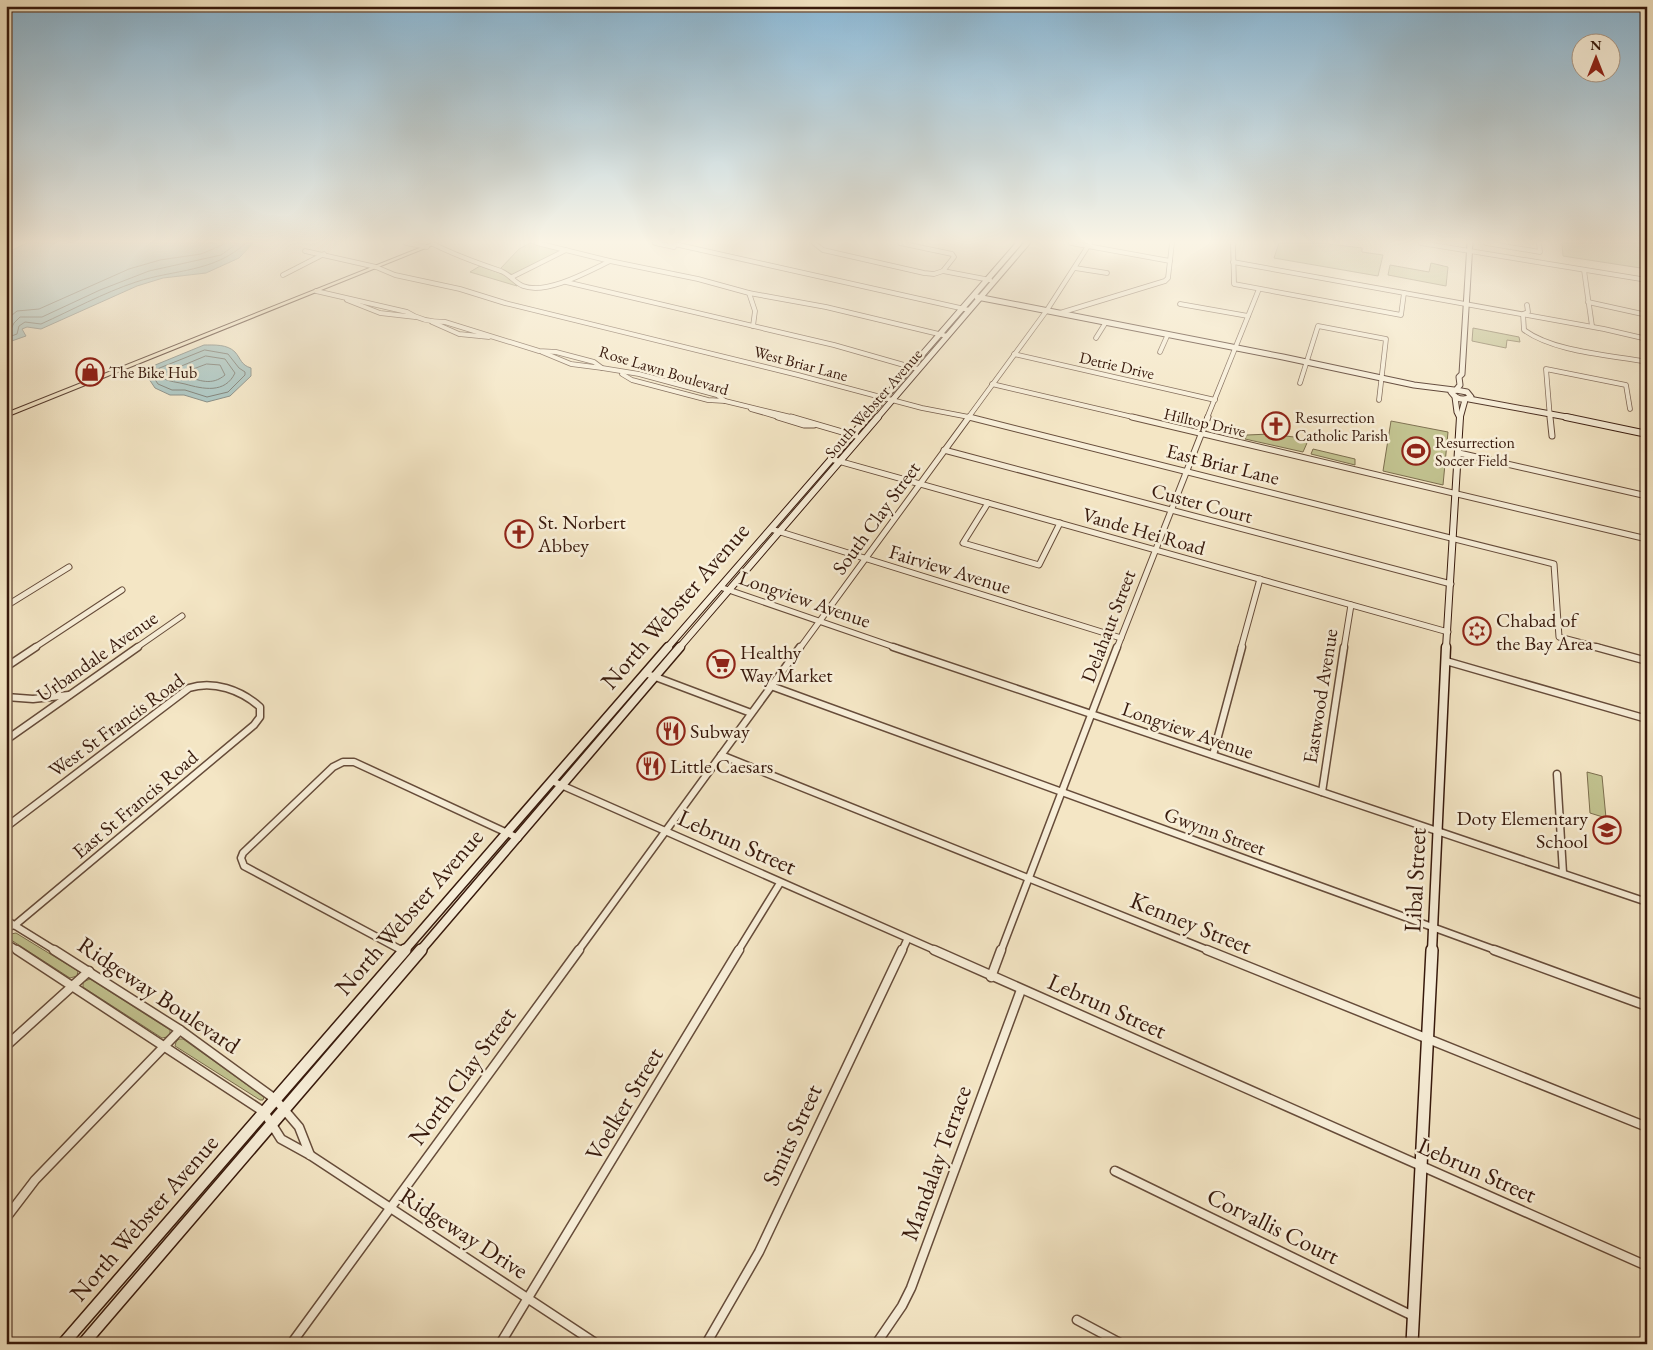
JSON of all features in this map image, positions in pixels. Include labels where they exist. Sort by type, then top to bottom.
[{"type":"main road","points":[[6,415],[278,306]]},
{"type":"main road","name":"South Webster Avenue","points":[[796,512],[972,306]]},
{"type":"main road","points":[[1026,306],[1235,347],[1647,434]]},
{"type":"main road","points":[[1467,306],[1462,374],[1468,396]]},
{"type":"main road","name":"South Webster Avenue","points":[[788,509],[962,308]]},
{"type":"main road","points":[[1454,393],[1460,385],[1459,377],[1462,374]]},
{"type":"main road","name":"Libal Street","points":[[1412,1344],[1437,831],[1459,454],[1460,418],[1454,393]]},
{"type":"main road","name":"Libal Street","points":[[1460,418],[1463,413],[1463,403],[1468,396]]},
{"type":"main road","name":"North Webster Avenue","points":[[83,1344],[730,590],[775,530],[788,509]]},
{"type":"main road","name":"North Webster Avenue","points":[[63,1344],[720,587],[775,530],[796,512]]},
{"type":"street","name":"Rose Lawn Boulevard","points":[[361,306],[401,317],[414,317],[431,322],[454,324],[482,332],[489,337],[539,351],[556,352],[594,362],[602,368],[639,374],[717,395],[725,401],[786,420],[852,435]]},
{"type":"street","name":"West Briar Lane","points":[[517,306],[884,398]]},
{"type":"street","points":[[665,306],[834,345],[918,369]]},
{"type":"street","points":[[753,306],[755,311],[753,326]]},
{"type":"street","points":[[820,306],[947,336]]},
{"type":"street","points":[[953,306],[969,310]]},
{"type":"street","name":"South Clay Street","points":[[665,832],[1049,306]]},
{"type":"street","points":[[1060,313],[1083,306]]},
{"type":"street","points":[[1191,306],[1248,316]]},
{"type":"street","name":"Delahaut Street","points":[[991,977],[1155,550],[1252,306]]},
{"type":"street","points":[[1350,306],[1401,316],[1402,306]]},
{"type":"street","points":[[1478,306],[1592,326],[1647,339]]},
{"type":"street","points":[[1523,314],[1528,312],[1527,306]]},
{"type":"street","points":[[1589,306],[1592,326]]},
{"type":"street","points":[[1606,306],[1647,315]]},
{"type":"street","points":[[1523,314],[1524,330],[1527,334],[1540,341],[1647,362]]},
{"type":"street","points":[[431,322],[440,328],[471,336],[489,337]]},
{"type":"street","points":[[1096,338],[1106,322]]},
{"type":"street","points":[[1300,383],[1318,326],[1386,340],[1379,400]]},
{"type":"street","points":[[1160,352],[1168,334]]},
{"type":"street","points":[[539,351],[551,358],[588,367],[602,368]]},
{"type":"street","name":"Detrie Drive","points":[[1014,354],[1215,400]]},
{"type":"street","points":[[1552,436],[1546,369],[1626,385],[1630,409]]},
{"type":"street","points":[[619,372],[632,380],[708,400],[725,401]]},
{"type":"street","name":"Hilltop Drive","points":[[992,384],[1647,539]]},
{"type":"street","name":"East Briar Lane","points":[[884,398],[937,412],[969,417],[1554,564],[1559,637],[1647,661]]},
{"type":"street","points":[[852,435],[860,437]]},
{"type":"street","name":"Custer Court","points":[[944,450],[1451,584]]},
{"type":"street","points":[[1459,454],[1647,496]]},
{"type":"street","name":"Vande Hei Road","points":[[831,459],[1448,632]]},
{"type":"street","points":[[988,503],[963,543],[1039,565],[1060,523]]},
{"type":"street","name":"Fairview Avenue","points":[[775,530],[1121,638]]},
{"type":"street","points":[[6,606],[69,567]]},
{"type":"street","points":[[1213,755],[1260,579]]},
{"type":"street","points":[[1647,584],[1645,584],[1647,595]]},
{"type":"street","name":"Longview Avenue","points":[[720,587],[818,622],[1647,902]]},
{"type":"street","points":[[6,667],[122,590]]},
{"type":"street","name":"Eastwood Avenue","points":[[1322,792],[1351,605]]},
{"type":"street","name":"Urbandale Avenue","points":[[6,740],[182,616]]},
{"type":"street","points":[[1446,661],[1647,719]]},
{"type":"street","points":[[645,673],[751,713]]},
{"type":"street","name":"West St Francis Road","points":[[6,827],[183,691],[202,684],[215,684],[254,702]]},
{"type":"street","name":"Gwynn Street","points":[[771,686],[1647,1006]]},
{"type":"street","points":[[6,697],[33,699],[71,694]]},
{"type":"street","name":"East St Francis Road","points":[[15,925],[254,725],[261,712],[260,707],[254,702]]},
{"type":"street","name":"Kenney Street","points":[[721,755],[1647,1127]]},
{"type":"street","points":[[415,958],[242,863],[242,855],[246,849],[333,767],[343,762],[352,762],[518,838]]},
{"type":"street","points":[[1557,774],[1563,873]]},
{"type":"street","name":"Lebrun Street","points":[[552,781],[907,940],[1647,1266]]},
{"type":"street","name":"North Clay Street","points":[[291,1344],[665,832]]},
{"type":"street","name":"Voelker Street","points":[[500,1344],[780,883]]},
{"type":"street","name":"Ridgeway Boulevard","points":[[6,920],[180,1030],[275,1099],[285,1109]]},
{"type":"street","points":[[6,927],[15,925]]},
{"type":"street","name":"Smits Street","points":[[706,1344],[759,1252],[907,940]]},
{"type":"street","name":"Ridgeway Boulevard","points":[[6,943],[264,1112],[273,1123]]},
{"type":"street","points":[[6,1046],[89,971]]},
{"type":"street","name":"Mandalay Terrace","points":[[876,1344],[902,1306],[911,1288],[1021,990]]},
{"type":"street","points":[[6,1218],[36,1180],[180,1030]]},
{"type":"street","points":[[285,1109],[299,1127],[310,1155]]},
{"type":"street","name":"Ridgeway Drive","points":[[273,1123],[281,1139],[310,1155],[597,1344]]},
{"type":"street","name":"Corvallis Court","points":[[1115,1172],[1413,1316]]},
{"type":"street","points":[[1077,1320],[1122,1344]]},
{"type":"green space","points":[[1473,328],[1519,337],[1520,342],[1507,340],[1506,348],[1472,341]]},
{"type":"green space","name":"Resurrection Soccer Field","points":[[1391,421],[1448,432],[1443,485],[1383,471]]},
{"type":"green space","points":[[1270,434],[1294,437],[1307,443],[1303,452],[1245,439],[1247,435]]},
{"type":"green space","points":[[1313,449],[1355,459],[1355,465],[1311,454]]},
{"type":"green space","points":[[1587,772],[1602,776],[1606,818],[1590,813]]},
{"type":"green space","points":[[16,933],[78,971],[77,976],[70,978],[8,938],[11,934]]},
{"type":"green space","points":[[90,979],[170,1030],[170,1034],[162,1038],[83,987],[83,982]]},
{"type":"green space","points":[[179,1039],[183,1039],[264,1097],[263,1100],[260,1100],[175,1046]]},
{"type":"water","points":[[6,306],[92,306],[41,329],[27,327],[22,329],[26,336],[6,343]]},
{"type":"water","points":[[204,345],[232,349],[243,363],[251,368],[251,376],[230,396],[207,402],[184,395],[170,395],[155,388],[143,370]]},
{"type":"place","name":"The Bike Hub","points":[[90,372]]},
{"type":"place","name":"Resurrection Catholic Parish","points":[[1276,426]]},
{"type":"place","name":"Resurrection Soccer Field","points":[[1416,451]]},
{"type":"place","name":"St. Norbert Abbey","points":[[519,534]]},
{"type":"place","name":"Chabad of the Bay Area","points":[[1477,631]]},
{"type":"place","name":"Healthy Way Market","points":[[721,664]]},
{"type":"place","name":"Subway","points":[[671,731]]},
{"type":"place","name":"Little Caesars","points":[[651,766]]},
{"type":"place","name":"Doty Elementary School","points":[[1607,830]]}]
